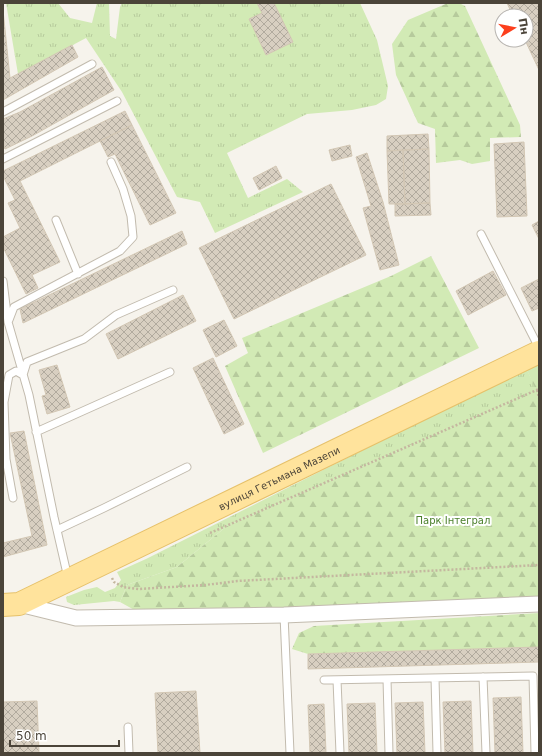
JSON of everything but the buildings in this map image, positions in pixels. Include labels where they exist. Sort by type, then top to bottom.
[{"type":"main road","name":"вулиця Гетьмана Мазепи","points":[[11,604],[105,563],[539,352]]},
{"type":"street","name":"вулиця Гетьмана Мазепи","points":[[11,604],[76,618],[284,616],[539,604]]},
{"type":"lane","points":[[3,112],[92,64]]},
{"type":"lane","points":[[3,159],[116,101]]},
{"type":"lane","points":[[8,322],[14,307],[120,251],[133,238],[131,216],[123,188],[111,162]]},
{"type":"lane","points":[[56,220],[78,274]]},
{"type":"lane","points":[[481,234],[539,348]]},
{"type":"lane","points":[[3,281],[8,322],[29,395],[68,580]]},
{"type":"lane","points":[[23,375],[27,362],[84,339],[116,315],[173,290]]},
{"type":"lane","points":[[13,498],[6,459],[4,402],[9,375],[16,371],[23,375]]},
{"type":"lane","points":[[36,432],[170,372]]},
{"type":"lane","points":[[57,530],[187,467]]},
{"type":"lane","points":[[284,616],[290,753]]},
{"type":"lane","points":[[324,680],[483,677],[536,674],[535,753]]},
{"type":"lane","points":[[483,677],[486,753]]},
{"type":"lane","points":[[435,678],[437,753]]},
{"type":"lane","points":[[386,679],[389,753]]},
{"type":"lane","points":[[337,680],[340,753]]},
{"type":"lane","points":[[128,727],[129,753]]},
{"type":"path","points":[[205,535],[538,390],[539,398]]},
{"type":"path","points":[[105,563],[114,582],[123,587],[139,589],[205,585],[237,581],[539,565]]},
{"type":"green space","points":[[6,3],[58,3],[70,18],[92,23],[97,3],[109,3],[110,36],[116,39],[120,7],[122,3],[360,3],[377,40],[388,86],[386,99],[376,105],[352,110],[307,114],[227,153],[248,198],[287,179],[303,192],[215,233],[200,202],[177,197],[122,92],[86,38],[18,74]]},
{"type":"green space","points":[[448,3],[459,3],[465,6],[520,125],[521,137],[490,138],[490,161],[472,164],[460,160],[436,163],[435,129],[418,123],[396,75],[392,44],[408,20]]},
{"type":"green space","points":[[431,256],[479,348],[263,453],[225,366],[248,353],[242,338],[391,276]]},
{"type":"green space","name":"Парк Інтеграл","points":[[539,361],[539,603],[147,617],[120,602],[127,585],[177,567],[227,526],[536,390],[526,368]]},
{"type":"green space","points":[[526,368],[537,390],[227,526],[177,567],[127,585],[120,602],[114,601],[74,605],[67,602],[66,597],[84,590],[97,587],[105,592],[115,588],[121,580],[117,572],[146,559]]},
{"type":"green space","points":[[539,613],[539,647],[308,654],[292,649],[299,633],[314,626]]}]
